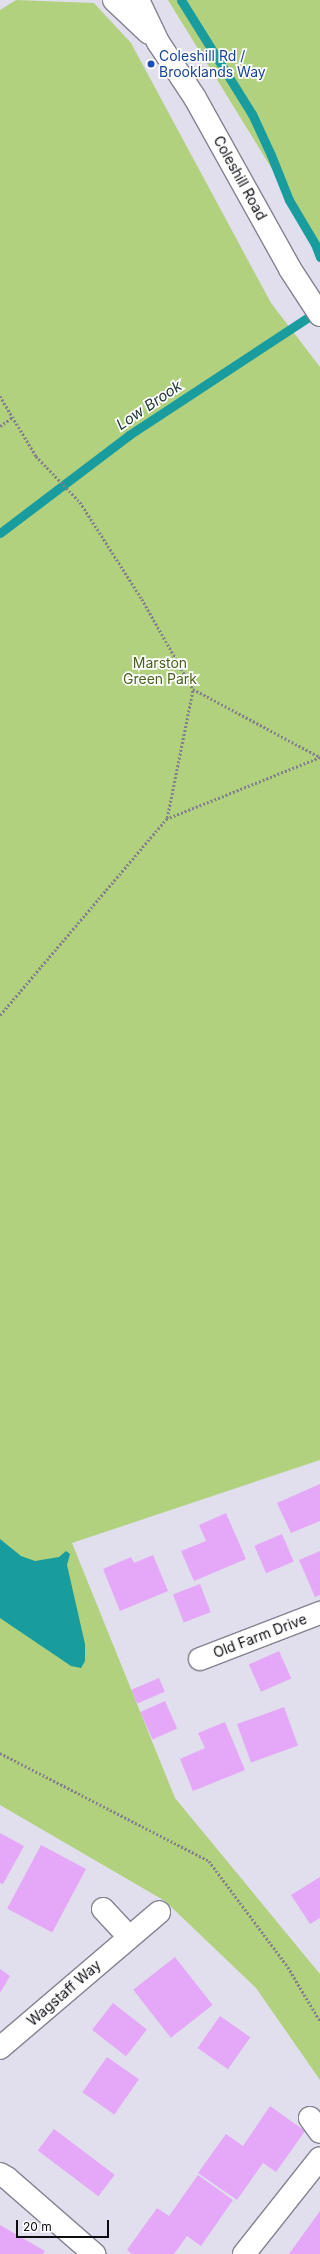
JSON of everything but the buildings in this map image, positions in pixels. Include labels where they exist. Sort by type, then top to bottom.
[{"type":"street","name":"Coleshill Road","points":[[114,0],[158,42]]},
{"type":"street","name":"Coleshill Road","points":[[138,0],[158,42],[195,98],[290,269],[320,315]]},
{"type":"street","name":"Old Farm Drive","points":[[200,1659],[320,1613]]},
{"type":"street","points":[[103,1909],[129,1937]]},
{"type":"street","name":"Wagstaff Way","points":[[0,2048],[159,1912]]},
{"type":"street","points":[[244,2254],[320,2158]]},
{"type":"street","points":[[0,2174],[7,2178],[94,2254]]},
{"type":"path","points":[[0,396],[36,456],[80,502],[142,599],[193,688],[320,757]]},
{"type":"path","points":[[0,426],[13,417]]},
{"type":"path","points":[[166,819],[193,688]]},
{"type":"path","points":[[0,1015],[166,819],[320,757]]},
{"type":"path","points":[[0,1753],[209,1860],[288,1967],[320,2021]]},
{"type":"green space","name":"Marston Green Park","points":[[16,0],[94,3],[131,43],[271,303],[320,367],[320,1460],[72,1543],[175,1798],[320,1974],[320,2080],[256,1988],[165,1901],[0,1805],[0,10]]},
{"type":"green space","points":[[168,0],[320,0],[320,247]]},
{"type":"water","points":[[0,1539],[21,1556],[35,1561],[59,1557],[66,1551],[70,1554],[67,1565],[85,1644],[85,1661],[81,1668],[71,1666],[0,1618]]},
{"type":"waterway","points":[[181,0],[252,114],[271,155],[289,200],[315,244],[320,257]]},
{"type":"waterway","name":"Low Brook","points":[[0,533],[129,435],[319,310]]},
{"type":"place","name":"Coleshill Rd / Brooklands Way","points":[[151,64]]}]
